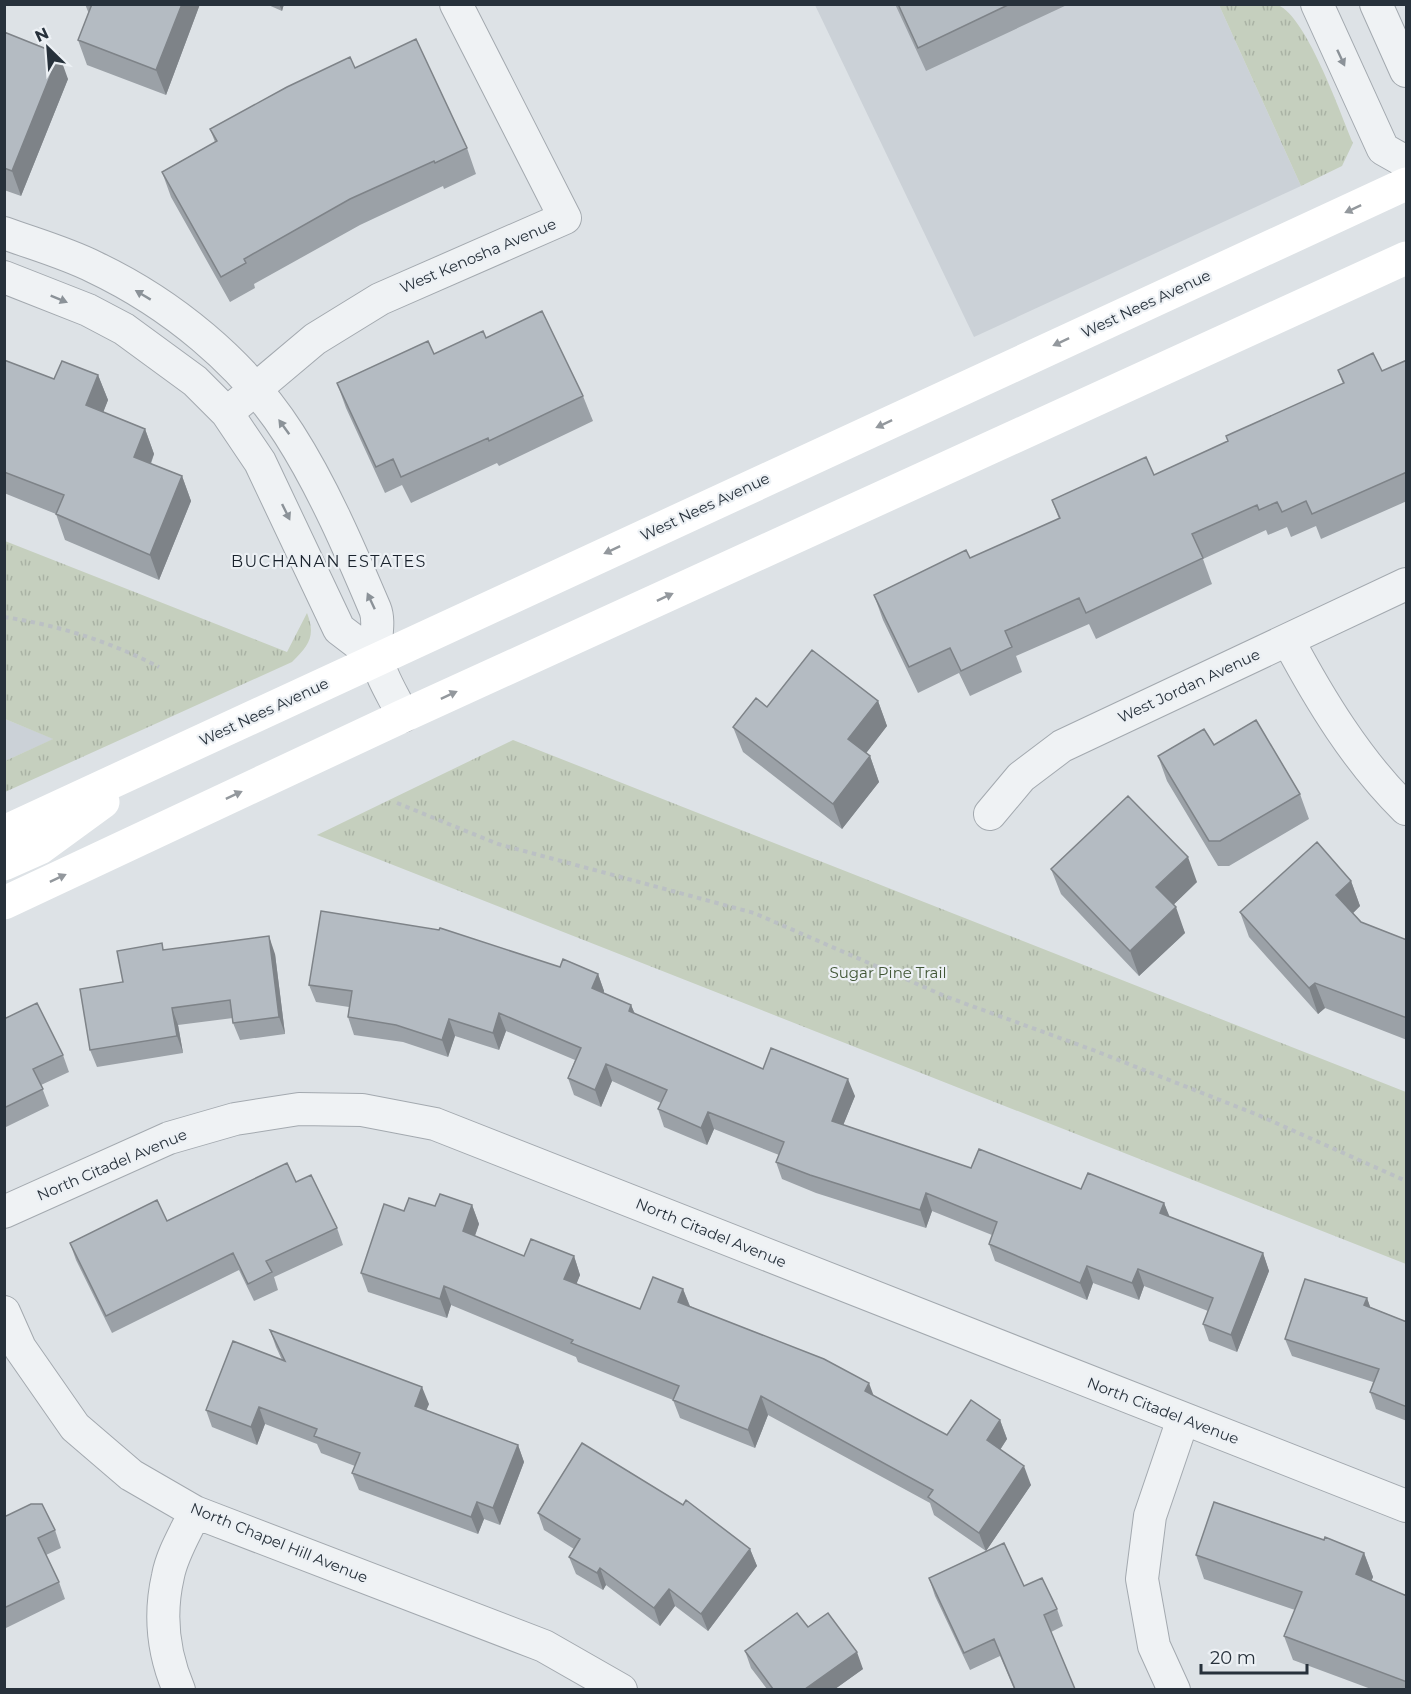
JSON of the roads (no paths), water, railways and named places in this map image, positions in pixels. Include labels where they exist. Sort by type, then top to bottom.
[{"type":"main road","name":"West Nees Avenue","points":[[4,832],[376,658],[1407,184]]},
{"type":"main road","points":[[4,903],[404,716],[1407,258]]},
{"type":"main road","points":[[4,864],[40,848],[160,761]]},
{"type":"street","name":"West Kenosha Avenue","points":[[227,413],[315,339],[380,298],[565,218],[456,4]]},
{"type":"street","points":[[1317,4],[1383,149],[1407,162]]},
{"type":"street","points":[[1376,4],[1407,71]]},
{"type":"street","points":[[4,233],[94,267],[141,294],[179,318],[214,347],[255,389],[288,432],[309,467],[376,612],[376,658],[404,716]]},
{"type":"street","points":[[4,277],[88,310],[124,329],[195,381],[227,413],[260,462],[339,629],[376,658]]},
{"type":"street","name":"West Jordan Avenue","points":[[990,814],[1021,777],[1062,746],[1407,584]]},
{"type":"street","points":[[1288,640],[1317,695],[1359,753],[1407,809]]},
{"type":"street","name":"North Citadel Avenue","points":[[4,1212],[169,1138],[235,1119],[299,1109],[362,1110],[435,1124],[1407,1506]]},
{"type":"street","name":"North Chapel Hill Avenue","points":[[4,1312],[20,1347],[75,1427],[131,1475],[195,1512],[544,1646],[621,1689]]},
{"type":"street","points":[[1174,1689],[1154,1646],[1142,1579],[1150,1516],[1183,1419]]},
{"type":"street","points":[[179,1689],[165,1649],[163,1611],[168,1574],[195,1512]]},
{"type":"district","name":"BUCHANAN ESTATES","points":[[329,561]]},
{"type":"park label","name":"Sugar Pine Trail","points":[[888,973]]}]
